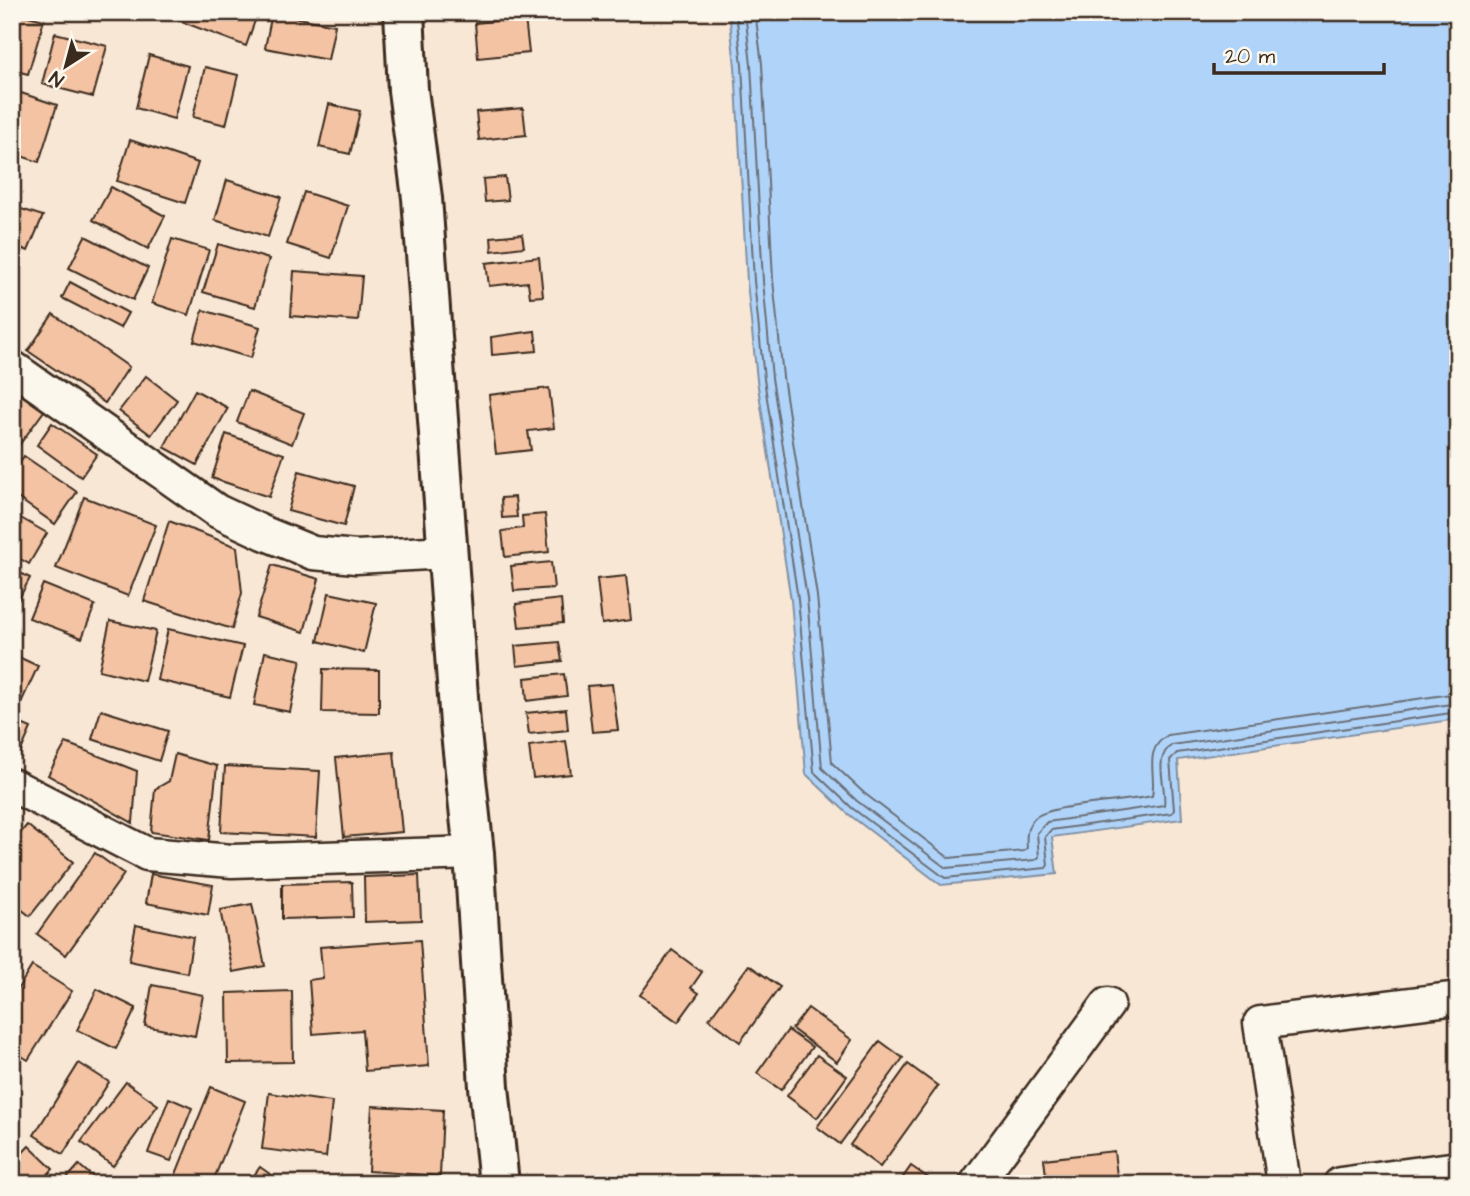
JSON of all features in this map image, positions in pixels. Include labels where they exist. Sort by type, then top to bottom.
[{"type":"street","points":[[404,12],[408,90],[422,198],[460,724],[474,853],[489,1087],[499,1184]]},
{"type":"lane","points":[[12,367],[217,510],[264,533],[313,553],[356,557],[447,552]]},
{"type":"lane","points":[[12,785],[147,854],[232,860],[474,853]]},
{"type":"lane","points":[[1284,1184],[1260,1023],[1458,998]]},
{"type":"lane","points":[[976,1184],[1108,1004]]},
{"type":"lane","points":[[1340,1184],[1458,1168]]},
{"type":"water","points":[[729,12],[1458,12],[1458,719],[1178,760],[1182,819],[1052,837],[1057,874],[941,885],[847,813],[806,774],[791,600],[757,380],[747,282],[735,66]]},
{"type":"building","points":[[12,12],[44,20],[28,74],[12,70]]},
{"type":"building","points":[[165,12],[258,12],[246,46],[164,15]]},
{"type":"building","points":[[272,13],[335,25],[328,60],[265,48]]},
{"type":"building","points":[[525,18],[529,53],[478,58],[475,23]]},
{"type":"building","points":[[55,33],[107,46],[93,97],[42,84]]},
{"type":"building","points":[[149,55],[188,66],[174,119],[136,108]]},
{"type":"building","points":[[205,67],[238,75],[226,125],[193,117]]},
{"type":"building","points":[[12,90],[57,105],[39,162],[12,153]]},
{"type":"building","points":[[329,104],[360,111],[350,154],[319,147]]},
{"type":"building","points":[[523,108],[526,135],[479,140],[476,112]]},
{"type":"building","points":[[130,140],[198,163],[185,203],[117,181]]},
{"type":"building","points":[[505,177],[508,200],[485,202],[483,179]]},
{"type":"building","points":[[227,180],[281,197],[268,237],[215,220]]},
{"type":"building","points":[[111,187],[165,216],[148,249],[93,220]]},
{"type":"building","points":[[304,192],[348,206],[331,258],[287,244]]},
{"type":"building","points":[[12,206],[43,216],[28,251],[12,244]]},
{"type":"building","points":[[522,234],[524,247],[492,251],[491,237]]},
{"type":"building","points":[[85,236],[148,268],[133,300],[69,268]]},
{"type":"building","points":[[172,239],[209,250],[189,315],[152,303]]},
{"type":"building","points":[[218,244],[269,259],[255,307],[203,292]]},
{"type":"building","points":[[539,257],[543,296],[530,297],[528,282],[489,286],[486,263]]},
{"type":"building","points":[[294,271],[362,276],[358,321],[291,316]]},
{"type":"building","points":[[70,282],[128,313],[120,328],[62,298]]},
{"type":"building","points":[[203,310],[260,327],[251,358],[194,341]]},
{"type":"building","points":[[53,314],[129,367],[105,403],[28,351]]},
{"type":"building","points":[[535,331],[537,351],[492,355],[491,337]]},
{"type":"building","points":[[146,376],[177,400],[151,435],[119,411]]},
{"type":"building","points":[[549,388],[554,428],[528,431],[531,450],[496,454],[489,395]]},
{"type":"building","points":[[195,390],[228,408],[197,465],[164,447]]},
{"type":"building","points":[[16,391],[44,411],[12,455],[12,396]]},
{"type":"building","points":[[249,391],[304,413],[292,444],[237,422]]},
{"type":"building","points":[[52,423],[97,454],[81,477],[37,445]]},
{"type":"building","points":[[226,434],[284,454],[269,497],[212,478]]},
{"type":"building","points":[[24,456],[77,492],[55,524],[12,494],[12,473]]},
{"type":"building","points":[[299,471],[354,486],[344,526],[288,511]]},
{"type":"building","points":[[84,497],[156,525],[128,596],[56,568]]},
{"type":"building","points":[[515,497],[517,517],[502,518],[501,498]]},
{"type":"building","points":[[12,513],[47,533],[29,564],[12,554]]},
{"type":"building","points":[[545,514],[549,552],[505,557],[502,531],[523,528],[522,516]]},
{"type":"building","points":[[169,521],[237,547],[242,593],[232,629],[144,601]]},
{"type":"building","points":[[551,562],[554,588],[514,591],[511,566]]},
{"type":"building","points":[[272,565],[319,579],[304,632],[256,617]]},
{"type":"building","points":[[12,569],[30,578],[13,610],[12,610]]},
{"type":"building","points":[[626,576],[631,620],[602,624],[597,579]]},
{"type":"building","points":[[43,584],[95,605],[82,638],[29,618]]},
{"type":"building","points":[[329,593],[376,603],[364,653],[318,641]]},
{"type":"building","points":[[561,599],[563,623],[519,627],[516,604]]},
{"type":"building","points":[[110,621],[156,631],[144,681],[99,670]]},
{"type":"building","points":[[168,629],[243,646],[230,697],[157,680]]},
{"type":"building","points":[[559,642],[562,661],[517,666],[515,646]]},
{"type":"building","points":[[265,652],[301,660],[290,712],[254,705]]},
{"type":"building","points":[[12,654],[38,666],[21,703],[12,699]]},
{"type":"building","points":[[323,669],[379,670],[379,713],[322,712]]},
{"type":"building","points":[[564,674],[567,696],[527,701],[525,678]]},
{"type":"building","points":[[612,684],[618,730],[592,732],[587,686]]},
{"type":"building","points":[[566,709],[568,730],[529,734],[526,713]]},
{"type":"building","points":[[101,710],[168,731],[159,761],[92,739]]},
{"type":"building","points":[[12,720],[31,728],[17,760],[12,758]]},
{"type":"building","points":[[566,741],[571,774],[533,778],[529,746]]},
{"type":"building","points":[[66,743],[137,771],[133,823],[48,775]]},
{"type":"building","points":[[394,752],[402,832],[344,837],[336,758]]},
{"type":"building","points":[[175,754],[217,766],[209,840],[151,832],[155,789],[169,781]]},
{"type":"building","points":[[225,766],[320,771],[316,837],[221,832]]},
{"type":"building","points":[[27,825],[73,862],[30,916],[12,902],[12,843]]},
{"type":"building","points":[[95,853],[124,874],[66,955],[37,934]]},
{"type":"building","points":[[151,874],[213,885],[208,915],[146,903]]},
{"type":"building","points":[[419,875],[421,920],[365,922],[364,877]]},
{"type":"building","points":[[352,882],[353,917],[282,919],[282,884]]},
{"type":"building","points":[[252,904],[265,966],[233,972],[220,910]]},
{"type":"building","points":[[136,925],[193,937],[187,973],[129,961]]},
{"type":"building","points":[[420,940],[429,1066],[365,1071],[362,1030],[313,1034],[309,980],[323,978],[320,947]]},
{"type":"building","points":[[672,950],[702,972],[691,988],[699,993],[678,1022],[640,995]]},
{"type":"building","points":[[749,965],[780,987],[740,1042],[709,1019]]},
{"type":"building","points":[[32,966],[72,991],[28,1060],[12,1050],[12,998]]},
{"type":"building","points":[[152,985],[203,995],[195,1036],[145,1026]]},
{"type":"building","points":[[97,989],[136,1008],[116,1049],[77,1030]]},
{"type":"building","points":[[292,991],[293,1062],[228,1063],[227,993]]},
{"type":"building","points":[[808,1008],[852,1040],[837,1062],[792,1029]]},
{"type":"building","points":[[788,1030],[812,1047],[781,1090],[757,1073]]},
{"type":"building","points":[[880,1041],[903,1058],[840,1144],[817,1127]]},
{"type":"building","points":[[817,1055],[847,1076],[817,1118],[787,1096]]},
{"type":"building","points":[[79,1063],[109,1082],[63,1154],[34,1135]]},
{"type":"building","points":[[908,1064],[938,1086],[880,1167],[850,1145]]},
{"type":"building","points":[[126,1082],[158,1105],[113,1166],[81,1142]]},
{"type":"building","points":[[211,1087],[245,1101],[212,1184],[172,1184]]},
{"type":"building","points":[[269,1093],[332,1102],[326,1157],[262,1149]]},
{"type":"building","points":[[169,1098],[192,1108],[171,1161],[148,1153]]},
{"type":"building","points":[[372,1106],[443,1110],[440,1176],[368,1171]]},
{"type":"building","points":[[29,1146],[53,1169],[39,1184],[27,1184],[12,1169],[12,1164]]},
{"type":"building","points":[[1114,1151],[1118,1184],[1047,1184],[1044,1159]]},
{"type":"building","points":[[79,1165],[101,1184],[62,1184]]},
{"type":"building","points":[[911,1166],[930,1179],[927,1184],[899,1183]]},
{"type":"building","points":[[260,1167],[284,1184],[248,1184]]}]
